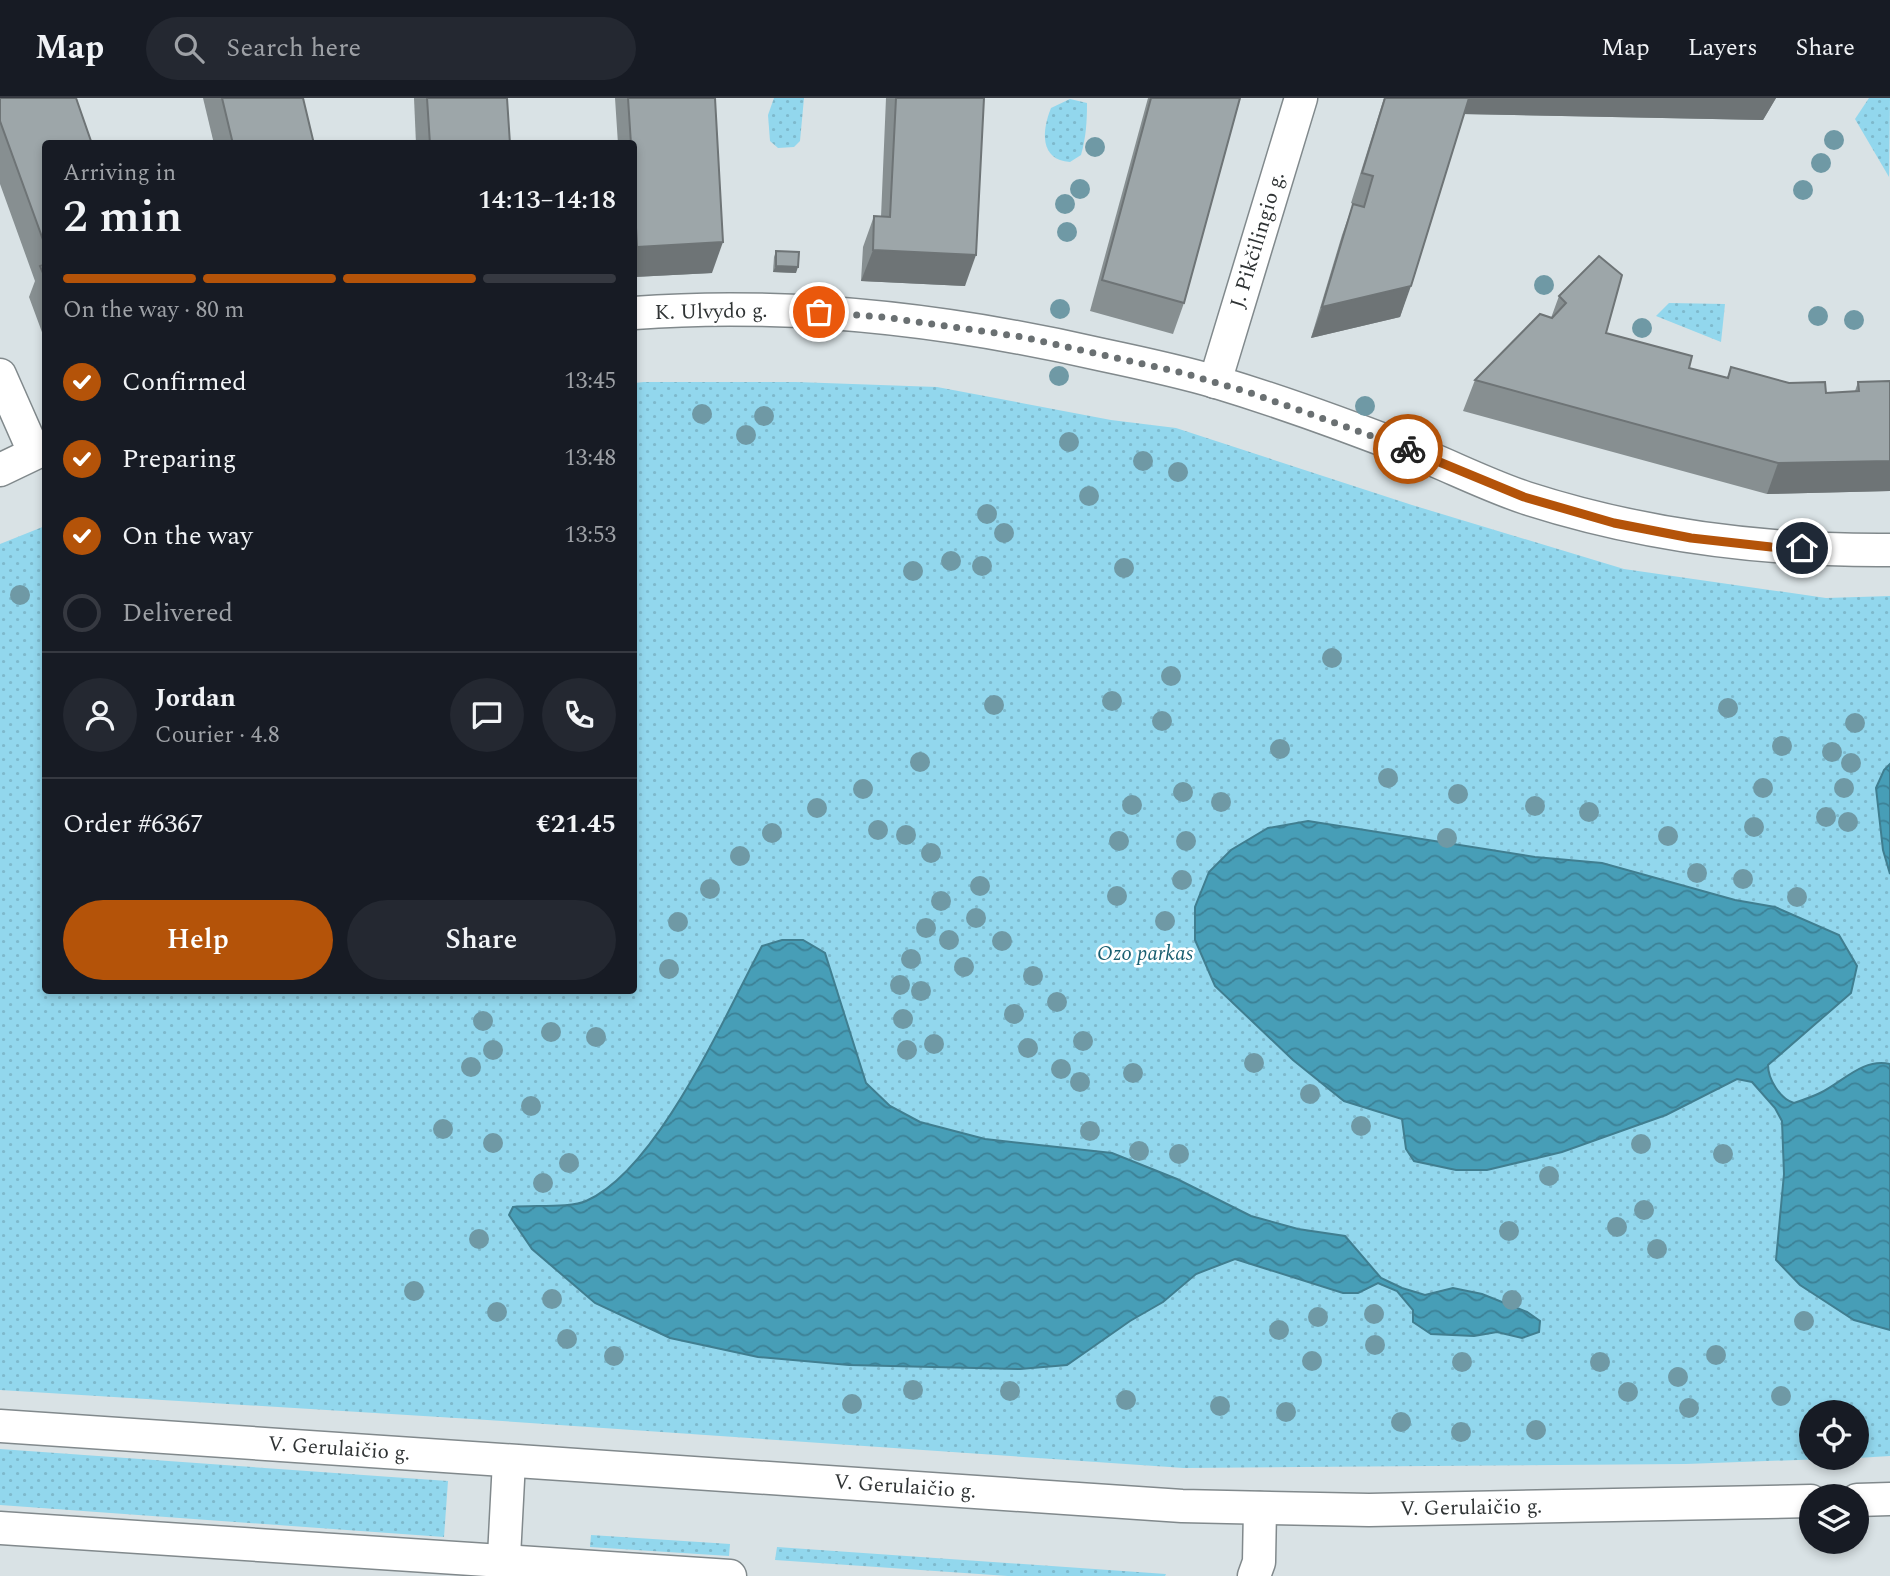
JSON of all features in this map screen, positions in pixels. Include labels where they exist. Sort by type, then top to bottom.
[{"type":"street","name":"J. Pikčilingio g.","points":[[1215,382],[1301,98]]},
{"type":"street","name":"K. Ulvydo g.","points":[[637,313],[749,310],[883,317],[1023,337],[1215,382],[1410,450],[1524,497],[1614,523],[1691,538],[1771,547],[1890,550]]},
{"type":"street","points":[[0,375],[40,450],[0,470]]},
{"type":"street","name":"V. Gerulaičio g.","points":[[0,1426],[1182,1506],[1369,1510],[1799,1501]]},
{"type":"street","points":[[503,1569],[509,1461]]},
{"type":"street","points":[[1869,1500],[1890,1499]]},
{"type":"street","points":[[1254,1576],[1259,1562],[1261,1508]]},
{"type":"street","points":[[0,1528],[503,1569],[712,1575]]},
{"type":"green space","points":[[774,98],[804,98],[800,141],[794,147],[778,148],[770,141],[768,115]]},
{"type":"green space","points":[[1869,98],[1890,98],[1889,177],[1855,119]]},
{"type":"green space","points":[[1070,99],[1087,103],[1081,155],[1070,162],[1053,156],[1048,150],[1045,134],[1051,108]]},
{"type":"green space","points":[[1669,303],[1725,304],[1721,342],[1656,316]]},
{"type":"green space","name":"Ozo parkas","points":[[796,382],[937,387],[1111,420],[1176,428],[1412,505],[1624,569],[1826,598],[1890,596],[1890,1456],[1869,1457],[1869,1400],[1799,1400],[1799,1460],[1686,1464],[1184,1468],[0,1390],[0,544],[42,527],[42,994],[637,994],[637,383]]},
{"type":"green space","points":[[0,1449],[448,1481],[444,1537],[0,1505]]},
{"type":"green space","points":[[591,1535],[730,1544],[729,1556],[590,1547]]},
{"type":"green space","points":[[777,1547],[1166,1574],[1008,1576],[775,1560]]},
{"type":"water","points":[[1890,764],[1890,874],[1883,850],[1876,788],[1884,770]]},
{"type":"water","points":[[1308,821],[1535,857],[1602,863],[1735,900],[1775,907],[1839,935],[1857,966],[1851,993],[1768,1065],[1773,1082],[1780,1093],[1794,1103],[1820,1093],[1870,1064],[1890,1064],[1890,1330],[1854,1320],[1800,1285],[1776,1260],[1784,1174],[1782,1121],[1775,1108],[1752,1082],[1737,1079],[1666,1115],[1562,1152],[1487,1170],[1456,1170],[1414,1161],[1406,1149],[1402,1119],[1344,1101],[1293,1060],[1215,986],[1195,940],[1195,907],[1209,872],[1231,850],[1268,828]]},
{"type":"water","points":[[782,940],[803,940],[825,953],[866,1083],[890,1106],[920,1122],[985,1139],[1112,1153],[1177,1179],[1251,1216],[1298,1229],[1345,1236],[1381,1278],[1402,1288],[1425,1295],[1453,1288],[1482,1294],[1527,1312],[1540,1321],[1539,1332],[1522,1338],[1497,1332],[1474,1336],[1431,1334],[1413,1322],[1413,1310],[1397,1291],[1378,1283],[1358,1293],[1343,1293],[1235,1259],[1196,1274],[1163,1302],[1130,1321],[1067,1365],[1020,1369],[849,1365],[758,1357],[670,1338],[595,1303],[532,1249],[509,1215],[513,1207],[580,1203],[613,1184],[639,1158],[664,1125],[709,1049],[762,946]]},
{"type":"building","points":[[0,98],[76,98],[91,140],[42,140],[42,237],[0,121]]},
{"type":"building","points":[[222,98],[303,98],[313,140],[232,140]]},
{"type":"building","points":[[427,98],[507,98],[510,140],[430,140]]},
{"type":"building","points":[[628,98],[715,98],[723,242],[637,247],[637,140],[631,140]]},
{"type":"building","points":[[896,98],[984,98],[976,255],[873,250],[874,216],[890,217]]},
{"type":"building","points":[[1151,98],[1240,98],[1184,303],[1102,280]]},
{"type":"building","points":[[1385,98],[1469,98],[1411,286],[1322,307],[1353,204],[1364,207],[1373,176],[1362,173]]},
{"type":"building","points":[[776,251],[799,252],[798,267],[776,266]]},
{"type":"building","points":[[1599,256],[1622,275],[1606,333],[1692,356],[1689,368],[1728,378],[1731,367],[1789,383],[1825,382],[1826,393],[1859,391],[1858,382],[1890,381],[1890,461],[1778,463],[1475,380],[1540,314],[1552,318],[1566,303],[1559,296]]},
{"type":"way so far","points":[[819,312],[883,317],[1023,337],[1183,373],[1251,393],[1408,449]]},
{"type":"route","points":[[1408,449],[1524,497],[1614,523],[1691,538],[1802,548]]}]
